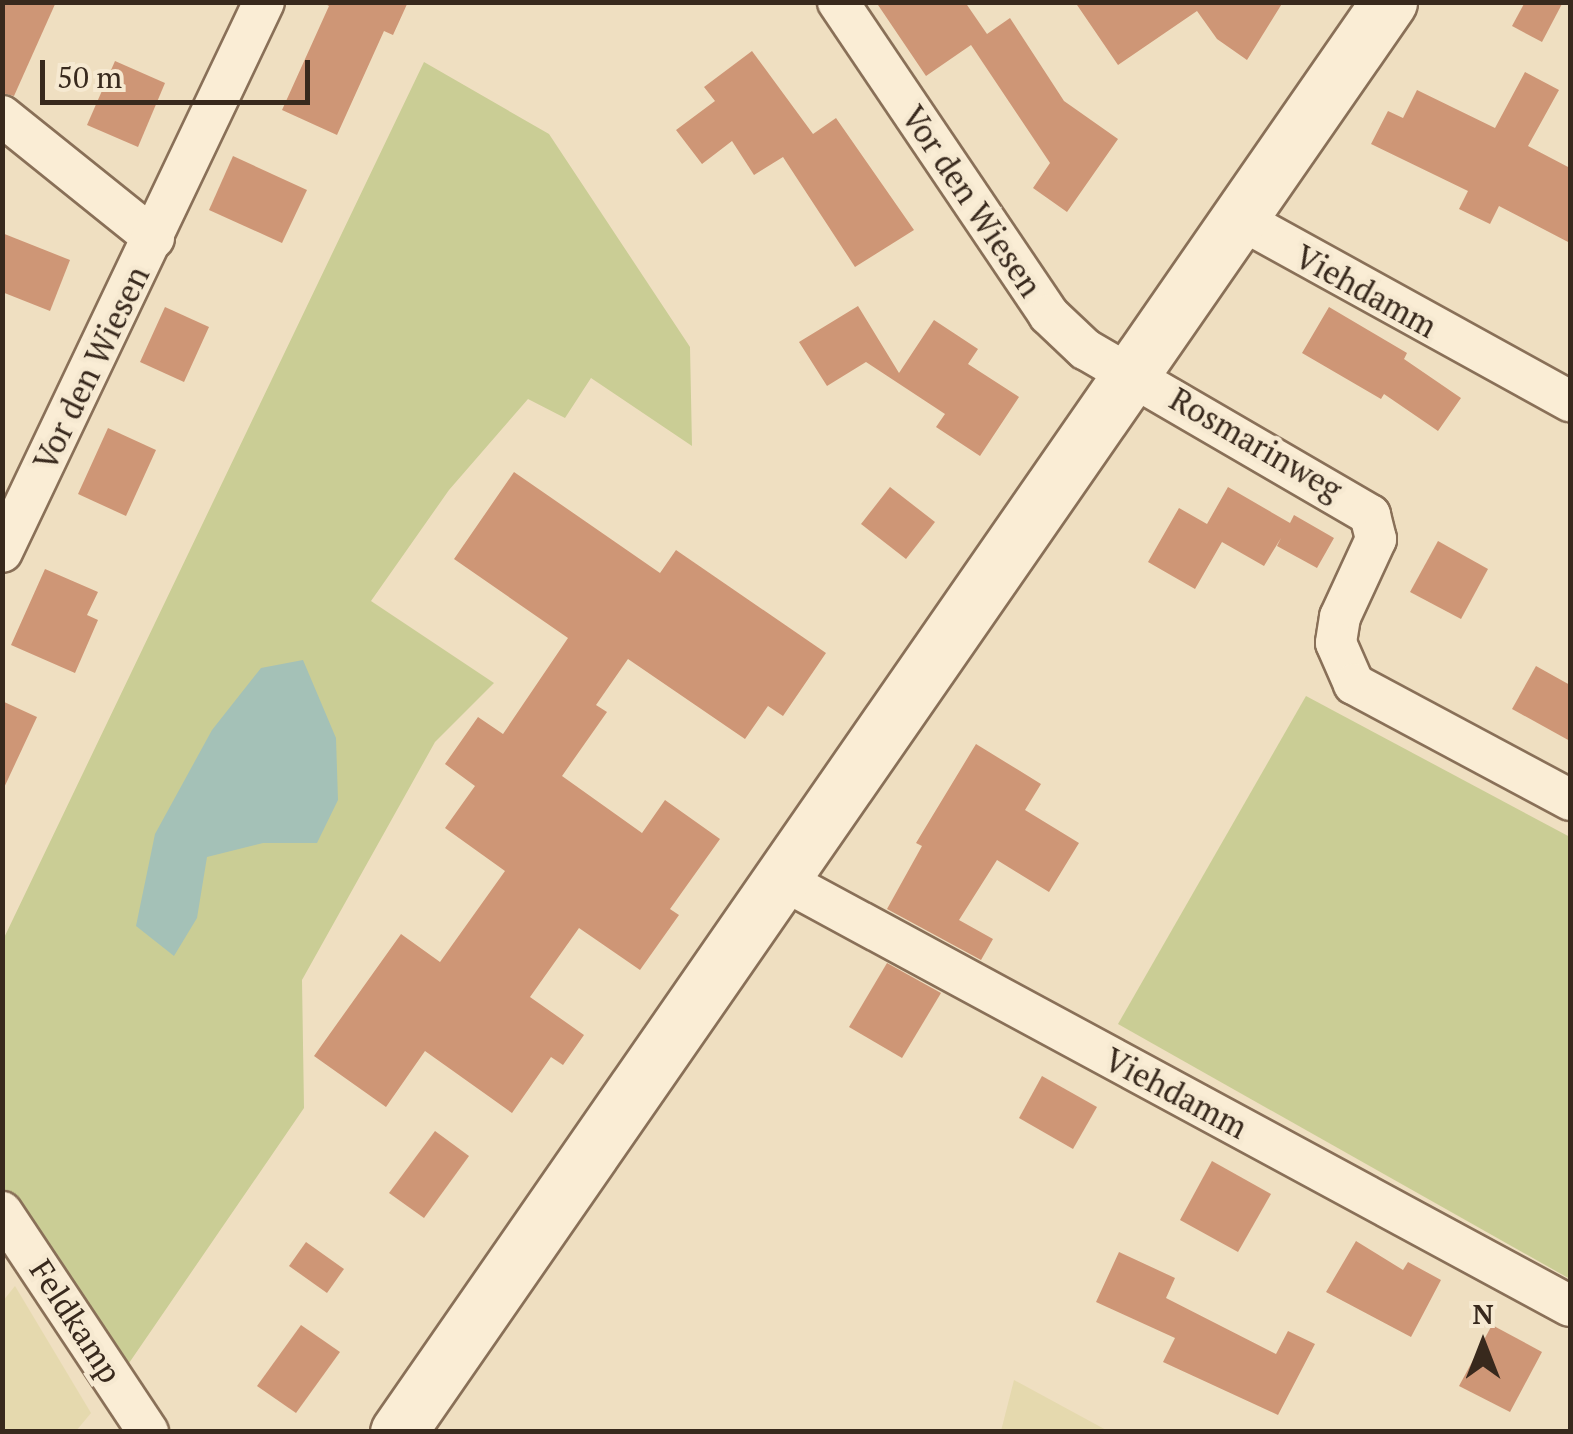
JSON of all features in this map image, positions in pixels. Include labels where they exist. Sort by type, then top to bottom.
[{"type":"main road","points":[[400,1428],[1389,2]]},
{"type":"street","name":"Vor den Wiesen","points":[[2,552],[264,2]]},
{"type":"street","name":"Vor den Wiesen","points":[[838,2],[1048,315],[1085,349],[1132,372]]},
{"type":"street","name":"Vor den Wiesen","points":[[2,116],[154,238]]},
{"type":"street","name":"Viehdamm","points":[[1238,218],[1570,402]]},
{"type":"street","name":"Rosmarinweg","points":[[1132,372],[1370,516],[1376,539],[1340,617],[1336,643],[1354,684],[1570,800]]},
{"type":"street","name":"Viehdamm","points":[[781,879],[1570,1306]]},
{"type":"street","name":"Feldkamp","points":[[2,1212],[148,1432]]},
{"type":"shaded area","points":[[15,1286],[91,1413],[76,1431],[3,1431],[3,1301]]},
{"type":"shaded area","points":[[1014,1380],[1108,1431],[1001,1431]]},
{"type":"green space","points":[[424,62],[549,134],[690,347],[692,446],[591,378],[565,418],[528,399],[449,490],[371,601],[494,683],[435,742],[302,980],[304,1108],[127,1366],[3,1186],[2,942]]},
{"type":"green space","points":[[1306,696],[1570,837],[1570,1279],[1118,1024]]},
{"type":"water","points":[[303,660],[336,738],[338,800],[317,843],[263,843],[207,857],[197,918],[174,956],[136,926],[155,834],[212,730],[261,668]]},
{"type":"building","points":[[2,2],[56,2],[14,96],[2,93]]},
{"type":"building","points":[[322,2],[408,2],[393,35],[384,31],[337,135],[282,110],[329,6]]},
{"type":"building","points":[[876,2],[965,2],[987,34],[1010,18],[1064,101],[1118,139],[1067,212],[1033,188],[1050,163],[971,45],[926,76]]},
{"type":"building","points":[[1075,2],[1283,2],[1247,60],[1217,39],[1197,11],[1118,65]]},
{"type":"building","points":[[1525,2],[1563,2],[1542,42],[1512,26]]},
{"type":"building","points":[[752,51],[813,134],[836,118],[914,230],[855,267],[783,157],[754,175],[732,141],[702,164],[676,130],[715,101],[704,87]]},
{"type":"building","points":[[115,61],[165,83],[138,147],[87,125]]},
{"type":"building","points":[[1525,72],[1559,90],[1528,146],[1570,168],[1570,243],[1499,206],[1490,224],[1459,209],[1468,191],[1371,144],[1388,111],[1403,118],[1417,90],[1495,128]]},
{"type":"building","points":[[233,156],[307,190],[282,243],[209,210]]},
{"type":"building","points":[[2,233],[70,260],[50,311],[2,292]]},
{"type":"building","points":[[858,306],[899,373],[934,320],[978,349],[968,364],[1019,397],[980,456],[936,427],[945,414],[866,362],[827,386],[799,342]]},
{"type":"building","points":[[165,307],[209,327],[184,382],[140,362]]},
{"type":"building","points":[[1329,307],[1407,353],[1404,359],[1461,398],[1438,431],[1384,394],[1381,399],[1302,353]]},
{"type":"building","points":[[108,428],[156,450],[126,516],[78,494]]},
{"type":"building","points":[[514,472],[660,573],[676,550],[826,653],[783,716],[768,706],[745,739],[628,659],[596,705],[607,712],[562,776],[642,833],[665,800],[720,839],[670,909],[679,915],[640,970],[579,928],[530,997],[584,1035],[563,1065],[551,1057],[512,1113],[425,1051],[386,1107],[314,1056],[401,934],[440,962],[505,871],[445,828],[475,786],[445,764],[478,717],[503,734],[568,638],[454,559]]},
{"type":"building","points":[[890,487],[935,522],[906,559],[861,524]]},
{"type":"building","points":[[1228,487],[1290,523],[1294,515],[1334,538],[1317,568],[1277,546],[1281,538],[1264,566],[1222,542],[1195,589],[1148,562],[1179,508],[1207,524]]},
{"type":"building","points":[[1438,541],[1488,569],[1461,619],[1410,592]]},
{"type":"building","points":[[45,569],[98,592],[87,615],[98,620],[75,673],[11,645]]},
{"type":"building","points":[[1536,666],[1570,685],[1570,741],[1512,709]]},
{"type":"building","points":[[2,701],[37,717],[2,792]]},
{"type":"building","points":[[976,744],[1041,784],[1025,810],[1079,843],[1049,892],[997,860],[959,920],[993,939],[981,960],[887,909],[922,846],[916,843]]},
{"type":"building","points":[[887,963],[941,993],[902,1058],[849,1027]]},
{"type":"building","points":[[1042,1076],[1097,1107],[1073,1149],[1019,1118]]},
{"type":"building","points":[[435,1131],[469,1156],[424,1218],[389,1193]]},
{"type":"building","points":[[1212,1161],[1271,1194],[1238,1252],[1180,1220]]},
{"type":"building","points":[[1356,1241],[1403,1270],[1408,1262],[1441,1280],[1411,1337],[1326,1292]]},
{"type":"building","points":[[306,1242],[344,1269],[327,1293],[289,1266]]},
{"type":"building","points":[[1119,1252],[1175,1278],[1166,1298],[1276,1354],[1288,1331],[1315,1344],[1278,1415],[1163,1362],[1175,1338],[1096,1302]]},
{"type":"building","points":[[301,1325],[340,1352],[296,1413],[257,1386]]},
{"type":"building","points":[[1492,1325],[1542,1352],[1510,1412],[1459,1386]]}]
